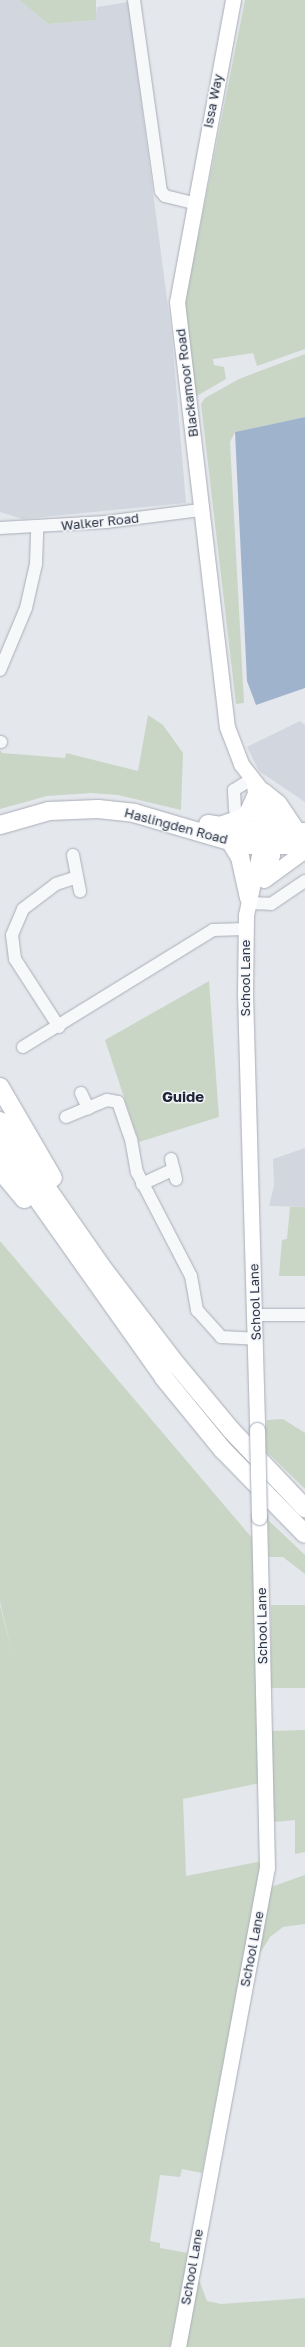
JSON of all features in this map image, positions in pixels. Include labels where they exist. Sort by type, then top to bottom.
[{"type":"highway","points":[[255,788],[278,804],[302,836]]},
{"type":"highway","name":"Haslingden Road","points":[[0,818],[54,804],[99,802],[214,826],[267,839]]},
{"type":"highway","name":"Haslingden Road","points":[[0,826],[49,811],[98,809],[134,813],[230,841],[302,836]]},
{"type":"highway","points":[[230,841],[240,857],[249,900]]},
{"type":"highway","points":[[0,1087],[43,1162],[158,1341]]},
{"type":"highway","points":[[0,1121],[158,1341],[231,1430],[305,1508]]},
{"type":"highway","points":[[0,1146],[112,1309]]},
{"type":"highway","points":[[0,1170],[223,1450],[305,1534]]},
{"type":"main road","name":"Issa Way","points":[[193,203],[233,0]]},
{"type":"main road","name":"Blackamoor Road","points":[[193,203],[177,302],[200,510],[228,727],[255,788],[267,839]]},
{"type":"main road","points":[[214,826],[245,815],[255,788]]},
{"type":"main road","points":[[265,878],[267,839]]},
{"type":"main road","name":"School Lane","points":[[178,2347],[267,1868],[256,1339],[245,929],[249,900],[267,839]]},
{"type":"main road","points":[[249,900],[265,878],[305,850]]},
{"type":"street","points":[[134,0],[161,191],[166,196],[193,203]]},
{"type":"street","name":"Walker Road","points":[[0,528],[37,528],[200,510]]},
{"type":"street","points":[[0,670],[26,608],[36,564],[37,528]]},
{"type":"street","points":[[235,810],[233,785],[255,788]]},
{"type":"street","points":[[73,855],[75,878],[80,891]]},
{"type":"street","points":[[59,1027],[15,959],[12,935],[22,909],[56,884],[75,878]]},
{"type":"street","points":[[249,900],[271,904],[305,881]]},
{"type":"street","points":[[23,1046],[59,1027],[213,930],[245,929]]},
{"type":"street","points":[[81,1093],[88,1108]]},
{"type":"street","points":[[66,1117],[109,1100],[120,1104],[142,1184],[190,1276],[199,1314],[221,1336],[256,1339]]},
{"type":"street","points":[[142,1184],[174,1169]]},
{"type":"street","points":[[255,1315],[305,1315]]},
{"type":"shaded area","points":[[0,0],[19,0],[48,24],[95,20],[97,7],[128,2],[172,337],[186,503],[22,519],[0,512]]},
{"type":"shaded area","points":[[300,721],[305,725],[305,802],[259,771],[247,747]]},
{"type":"shaded area","points":[[305,1148],[305,1207],[269,1206],[274,1186],[273,1159]]},
{"type":"green space","points":[[19,0],[96,0],[96,20],[48,24]]},
{"type":"green space","points":[[245,0],[305,0],[305,349],[257,366],[253,353],[213,359],[214,365],[224,367],[226,379],[195,397],[185,303]]},
{"type":"green space","points":[[305,354],[305,417],[235,432],[230,442],[244,703],[236,704],[201,404],[205,398],[239,379]]},
{"type":"green space","points":[[148,715],[163,725],[183,753],[181,810],[118,795],[91,793],[47,796],[0,809],[0,750],[2,753],[65,758],[66,753],[138,771]]},
{"type":"green space","points":[[209,981],[219,1117],[139,1142],[105,1040]]},
{"type":"green space","points":[[290,1207],[305,1207],[305,1276],[279,1276],[282,1240],[287,1239]]},
{"type":"green space","points":[[0,1241],[252,1538],[260,1783],[183,1799],[186,1876],[262,1861],[202,2173],[182,2169],[180,2177],[160,2175],[150,2241],[160,2243],[160,2248],[188,2253],[170,2347],[0,2347],[0,1605],[13,1655],[0,1602]]},
{"type":"green space","points":[[283,1419],[305,1433],[305,1489],[265,1450],[267,1420]]},
{"type":"green space","points":[[268,1520],[305,1555],[305,1574],[283,1557],[269,1557]]},
{"type":"green space","points":[[271,1605],[305,1605],[305,1688],[271,1688]]},
{"type":"green space","points":[[305,1730],[305,1852],[295,1854],[295,1820],[274,1822],[271,1731]]},
{"type":"green space","points":[[305,1875],[305,1924],[283,1927],[270,1937],[256,1960],[271,1887]]},
{"type":"green space","points":[[201,2253],[199,2280],[207,2301],[221,2304],[305,2298],[305,2347],[183,2347]]},
{"type":"water","points":[[305,417],[305,688],[256,705],[247,681],[235,432]]},
{"type":"district","name":"Guide","points":[[183,1097]]}]
